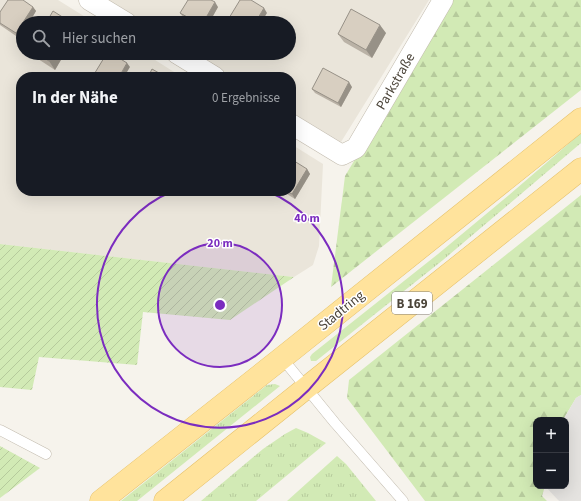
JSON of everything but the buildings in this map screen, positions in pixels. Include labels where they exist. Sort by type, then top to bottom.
[{"type":"main road","name":"Stadtring","points":[[100,501],[136,474],[581,119]]},
{"type":"main road","name":"B 169","points":[[165,501],[581,169]]},
{"type":"street","points":[[89,0],[115,16]]},
{"type":"street","name":"Parkstraße","points":[[296,127],[342,155],[356,148],[442,0]]},
{"type":"street","points":[[187,60],[207,72]]},
{"type":"lane","points":[[282,358],[335,424],[403,501]]},
{"type":"lane","points":[[0,430],[46,454]]},
{"type":"shaded area","points":[[0,0],[58,0],[84,16],[16,16],[16,60],[155,60],[174,72],[16,72],[16,196],[296,196],[296,147],[323,164],[319,246],[313,265],[294,277],[0,244]]},
{"type":"shaded area","points":[[106,0],[429,0],[341,142],[296,115],[296,72],[225,72],[205,60],[296,60],[296,16],[132,16]]},
{"type":"shaded area","points":[[581,395],[581,501],[559,501],[548,489],[569,489],[569,417],[565,417],[576,398]]},
{"type":"green space","points":[[451,0],[581,0],[581,90],[331,287],[345,176]]},
{"type":"green space","points":[[581,133],[581,143],[443,260],[316,361],[311,361],[310,357],[312,354],[438,254]]},
{"type":"green space","points":[[581,195],[581,395],[576,398],[565,417],[533,417],[533,489],[544,489],[542,496],[547,501],[425,501],[347,398],[349,380]]},
{"type":"green space","points":[[0,244],[294,277],[230,320],[143,312],[137,365],[39,357],[32,390],[0,387]]},
{"type":"green space","points":[[275,384],[280,386],[137,501],[121,501],[267,385]]},
{"type":"green space","points":[[296,428],[326,443],[256,501],[201,501],[263,449]]},
{"type":"green space","points":[[0,446],[40,468],[0,498]]},
{"type":"green space","points":[[337,456],[346,464],[376,501],[287,501]]}]
